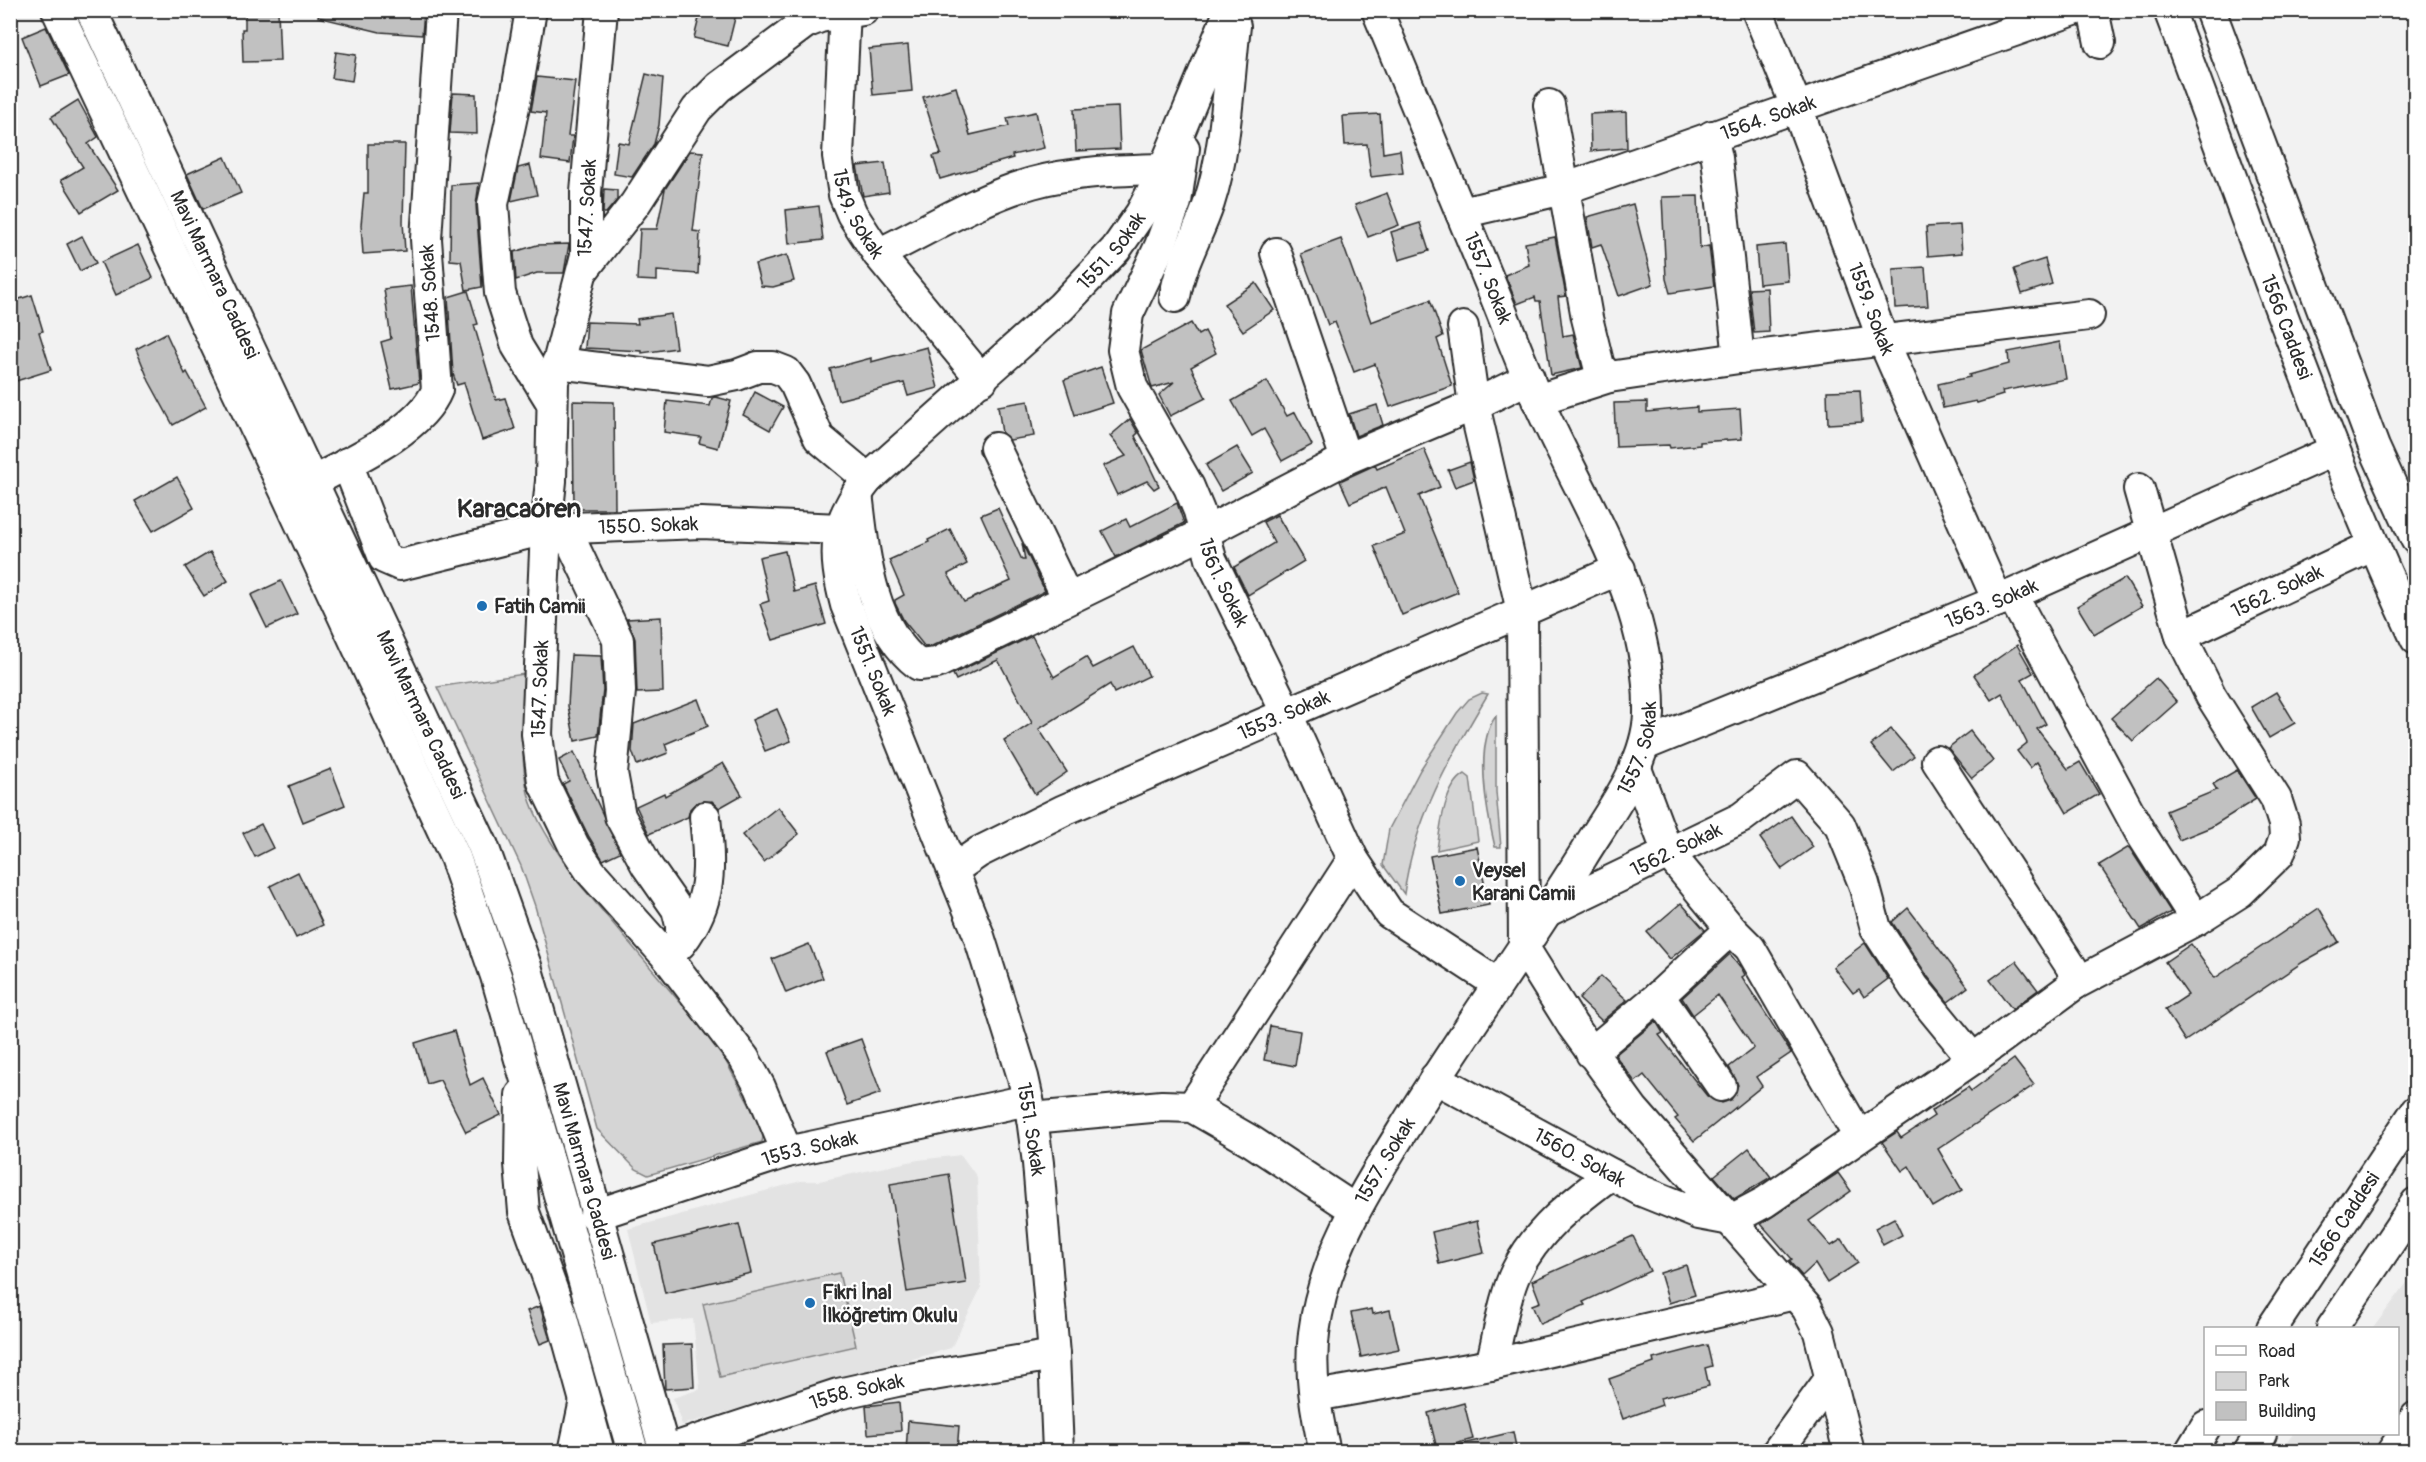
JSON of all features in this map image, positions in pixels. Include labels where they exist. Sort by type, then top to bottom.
[{"type":"street","points":[[57,10],[287,495],[455,857],[496,976],[633,1452]]},
{"type":"street","name":"Mavi Marmara Caddesi","points":[[91,10],[483,846],[526,966],[595,1215],[665,1451]]},
{"type":"street","name":"1548. Sokak","points":[[287,495],[347,463],[412,424],[432,402],[437,390],[426,239],[441,10]]},
{"type":"street","points":[[531,10],[516,97],[493,204],[500,293],[517,346],[552,403]]},
{"type":"street","name":"1547. Sokak","points":[[602,10],[586,192],[584,269],[557,363],[552,403],[552,481],[556,528],[537,734],[543,782],[574,846],[591,872],[674,950],[744,1058],[760,1087],[787,1152]]},
{"type":"street","name":"1551. Sokak","points":[[1058,1452],[1054,1355],[1030,1109],[981,943],[846,605],[837,570],[840,529],[863,486],[982,380],[1103,264],[1141,213],[1164,169],[1230,10]]},
{"type":"street","points":[[1175,297],[1177,282],[1210,202],[1215,179],[1237,10]]},
{"type":"street","name":"1557. Sokak","points":[[1325,1452],[1311,1362],[1314,1330],[1330,1265],[1354,1209],[1435,1078],[1548,911],[1640,755],[1649,718],[1648,689],[1640,633],[1620,569],[1533,389],[1377,10]]},
{"type":"street","name":"1559. Sokak","points":[[1757,10],[1797,108],[1883,340],[2005,598],[2135,822],[2196,920]]},
{"type":"street","name":"1564. Sokak","points":[[1461,213],[1564,189],[2074,10]]},
{"type":"street","points":[[2093,10],[2100,43]]},
{"type":"street","name":"1566 Caddesi","points":[[2169,10],[2333,451],[2372,546],[2415,639]]},
{"type":"street","name":"1566 Caddesi","points":[[2210,10],[2374,447],[2415,539]]},
{"type":"street","points":[[584,269],[635,204],[697,109],[719,87],[805,23],[851,11]]},
{"type":"street","name":"1549. Sokak","points":[[851,11],[838,156],[839,177],[852,214],[878,254],[982,380]]},
{"type":"street","points":[[1549,105],[1587,318],[1599,366],[1609,377]]},
{"type":"street","name":"1561. Sokak","points":[[1187,117],[1176,202],[1160,246],[1128,314],[1123,350],[1132,387],[1189,487],[1219,577],[1286,712],[1353,859],[1389,913],[1498,984]]},
{"type":"street","points":[[1712,136],[1718,158],[1739,357]]},
{"type":"street","points":[[878,254],[998,195],[1033,183],[1099,170],[1164,169]]},
{"type":"street","points":[[1275,253],[1346,459]]},
{"type":"street","points":[[557,363],[708,381],[758,367],[773,367],[786,372],[795,384],[812,427],[819,438],[863,486],[866,558],[882,614],[909,657],[920,665],[936,663],[1204,533],[1346,459],[1474,405],[1533,389],[1739,357],[2089,315]]},
{"type":"street","points":[[1463,327],[1474,405],[1522,611],[1524,948],[1591,1053],[1633,1108],[1807,1308],[1819,1332],[1849,1452]]},
{"type":"street","points":[[995,448],[1068,597]]},
{"type":"street","name":"1563. Sokak","points":[[1640,755],[2005,598],[2150,531],[2333,451]]},
{"type":"street","name":"1550. Sokak","points":[[347,463],[384,558],[391,562],[412,563],[556,528],[701,523],[840,529]]},
{"type":"street","points":[[1731,1220],[1765,1202],[1858,1135],[1973,1059],[2075,984],[2196,920],[2240,892],[2279,854],[2285,837],[2284,824],[2276,799],[2211,696],[2181,636],[2139,489]]},
{"type":"street","points":[[556,528],[618,640],[620,691],[612,772],[620,816],[647,866],[677,909],[681,925],[674,950]]},
{"type":"street","name":"1562. Sokak","points":[[2181,636],[2372,546]]},
{"type":"street","name":"1553. Sokak","points":[[953,870],[979,852],[1053,815],[1620,569]]},
{"type":"street","points":[[1640,755],[1667,851],[1731,929],[1750,948],[1858,1135]]},
{"type":"street","points":[[1937,761],[2068,962],[2075,984]]},
{"type":"street","name":"1562. Sokak","points":[[1548,911],[1667,851],[1741,818],[1797,776],[1840,825],[1864,884],[1876,929],[1914,987],[1973,1059]]},
{"type":"street","points":[[674,950],[693,928],[703,907],[709,883],[705,817]]},
{"type":"street","points":[[1192,1107],[1353,859]]},
{"type":"street","points":[[1591,1053],[1659,996],[1731,929]]},
{"type":"street","points":[[1659,996],[1721,1086]]},
{"type":"street","points":[[523,1070],[519,1111],[524,1212],[558,1304],[599,1452]]},
{"type":"street","name":"1560. Sokak","points":[[1435,1078],[1611,1174],[1676,1206],[1699,1214],[1731,1220]]},
{"type":"street","name":"1553. Sokak","points":[[595,1215],[787,1152],[1030,1109],[1162,1106],[1192,1107],[1251,1141],[1354,1209]]},
{"type":"street","name":"1566 Caddesi","points":[[2273,1327],[2415,1111]]},
{"type":"street","points":[[1491,1365],[1515,1273],[1539,1236],[1564,1210],[1611,1174]]},
{"type":"street","points":[[2333,1327],[2415,1203]]},
{"type":"street","points":[[1315,1396],[1491,1365],[1795,1294]]},
{"type":"street","name":"1558. Sokak","points":[[665,1451],[838,1394],[897,1381],[1054,1355]]},
{"type":"street","points":[[1777,1452],[1830,1378]]},
{"type":"street","points":[[574,1452],[585,1403]]},
{"type":"street","points":[[2392,1452],[2415,1417]]},
{"type":"street","points":[[2190,1452],[2204,1428]]},
{"type":"shaded area","name":"Fikri İnal İlköğretim Okulu","points":[[961,1155],[977,1177],[981,1288],[951,1348],[682,1425],[673,1398],[700,1389],[693,1319],[651,1323],[628,1229],[801,1181],[819,1181],[918,1160]]},
{"type":"shaded area","points":[[2415,1272],[2415,1451],[2293,1452],[2284,1446],[2292,1435],[2399,1435],[2399,1327],[2374,1327]]},
{"type":"green space","points":[[524,674],[525,779],[536,816],[577,881],[718,1047],[764,1132],[762,1142],[648,1175],[636,1169],[597,1129],[535,906],[521,866],[437,687]]},
{"type":"green space","points":[[1482,693],[1488,694],[1448,765],[1425,815],[1409,867],[1404,894],[1383,865],[1389,829],[1420,770],[1457,713],[1469,699]]},
{"type":"green space","points":[[1496,716],[1496,792],[1501,847],[1495,847],[1484,780],[1485,744]]},
{"type":"green space","points":[[1465,774],[1470,778],[1478,841],[1437,850],[1444,808],[1452,788]]},
{"type":"green space","points":[[839,1273],[856,1346],[720,1377],[703,1304]]},
{"type":"building","points":[[245,10],[278,10],[280,61],[243,62],[242,29],[245,29]]},
{"type":"building","points":[[319,10],[424,12],[422,35],[380,32],[318,17]]},
{"type":"building","points":[[701,10],[737,10],[728,46],[694,38]]},
{"type":"building","points":[[46,27],[69,75],[41,86],[22,37]]},
{"type":"building","points":[[908,45],[912,91],[873,95],[869,49]]},
{"type":"building","points":[[336,52],[356,55],[352,81],[332,78]]},
{"type":"building","points":[[646,74],[663,78],[659,125],[654,144],[632,177],[614,174],[618,142],[629,144]]},
{"type":"building","points":[[537,77],[575,81],[568,136],[573,136],[570,163],[541,159],[546,113],[531,111]]},
{"type":"building","points":[[956,87],[970,135],[1009,126],[1007,118],[1036,112],[1044,148],[1012,155],[1013,158],[940,179],[933,156],[941,154],[923,97]]},
{"type":"building","points":[[453,93],[476,94],[477,134],[450,133]]},
{"type":"building","points":[[78,100],[98,137],[88,144],[118,190],[81,212],[61,180],[83,167],[51,117]]},
{"type":"building","points":[[1118,107],[1120,149],[1076,151],[1074,109]]},
{"type":"building","points":[[1626,112],[1627,148],[1591,151],[1590,114]]},
{"type":"building","points":[[1380,114],[1383,153],[1400,150],[1403,173],[1371,177],[1367,144],[1345,145],[1343,116]]},
{"type":"building","points":[[368,144],[405,144],[403,222],[405,251],[363,254],[361,225],[364,193],[368,193]]},
{"type":"building","points":[[690,151],[703,152],[693,231],[700,232],[698,274],[657,271],[657,281],[637,280],[640,229],[657,229],[665,189]]},
{"type":"building","points":[[225,157],[241,193],[203,209],[187,174]]},
{"type":"building","points":[[885,163],[889,192],[863,196],[857,166]]},
{"type":"building","points":[[530,165],[537,195],[511,201],[518,168]]},
{"type":"building","points":[[479,183],[476,205],[482,287],[466,290],[461,261],[450,260],[451,185]]},
{"type":"building","points":[[604,189],[617,190],[617,200],[606,213],[603,213]]},
{"type":"building","points":[[1387,193],[1399,225],[1368,237],[1355,205]]},
{"type":"building","points":[[1698,196],[1700,248],[1709,246],[1714,286],[1670,293],[1666,279],[1662,197]]},
{"type":"building","points":[[1633,204],[1653,284],[1619,296],[1601,244],[1592,247],[1587,217]]},
{"type":"building","points":[[819,206],[823,240],[789,244],[786,210]]},
{"type":"building","points":[[1420,223],[1429,251],[1399,260],[1391,232]]},
{"type":"building","points":[[1960,225],[1962,253],[1928,256],[1926,227]]},
{"type":"building","points":[[82,236],[96,263],[80,271],[67,244]]},
{"type":"building","points":[[1555,237],[1566,296],[1558,297],[1563,336],[1573,334],[1582,368],[1551,375],[1540,301],[1536,301],[1535,297],[1517,304],[1505,275],[1529,265],[1525,243]]},
{"type":"building","points":[[1341,239],[1371,322],[1430,300],[1443,336],[1437,339],[1452,386],[1390,407],[1375,364],[1354,372],[1335,322],[1328,325],[1301,254]]},
{"type":"building","points":[[569,244],[564,273],[537,273],[516,280],[514,252],[537,245]]},
{"type":"building","points":[[1785,244],[1788,281],[1759,284],[1756,247]]},
{"type":"building","points":[[138,245],[153,278],[116,295],[101,262]]},
{"type":"building","points":[[787,255],[794,281],[773,287],[761,286],[755,264]]},
{"type":"building","points":[[2045,259],[2052,284],[2022,294],[2014,269]]},
{"type":"building","points":[[1925,267],[1928,306],[1895,308],[1893,269]]},
{"type":"building","points":[[1256,283],[1274,310],[1243,331],[1224,304]]},
{"type":"building","points":[[411,286],[419,383],[392,389],[381,342],[391,339],[384,289]]},
{"type":"building","points":[[1767,288],[1769,332],[1754,333],[1749,289]]},
{"type":"building","points":[[468,291],[478,324],[474,325],[496,400],[505,398],[515,429],[482,440],[464,383],[457,385],[453,374],[448,297]]},
{"type":"building","points":[[32,295],[43,331],[39,332],[51,370],[10,383],[10,302]]},
{"type":"building","points":[[671,314],[676,348],[642,353],[642,351],[585,348],[587,322],[638,324],[637,319]]},
{"type":"building","points":[[1191,323],[1198,335],[1205,331],[1216,353],[1191,367],[1206,398],[1170,416],[1159,395],[1174,382],[1152,388],[1141,350]]},
{"type":"building","points":[[166,333],[185,374],[187,372],[206,407],[173,425],[149,381],[136,349]]},
{"type":"building","points":[[2060,342],[2066,379],[2002,391],[2003,395],[1977,403],[1976,401],[1943,408],[1938,384],[1970,377],[1969,375],[2009,364],[2008,352]]},
{"type":"building","points":[[927,347],[938,388],[908,396],[904,383],[838,400],[830,369],[871,358],[871,362]]},
{"type":"building","points":[[1101,367],[1113,403],[1075,415],[1064,380]]},
{"type":"building","points":[[1267,381],[1287,416],[1295,412],[1312,445],[1282,461],[1264,429],[1252,436],[1232,401]]},
{"type":"building","points":[[1860,390],[1862,422],[1828,424],[1827,391]]},
{"type":"building","points":[[755,392],[783,407],[770,430],[743,415]]},
{"type":"building","points":[[712,398],[731,401],[718,448],[699,443],[701,437],[664,432],[667,401],[710,406]]},
{"type":"building","points":[[573,401],[614,402],[615,509],[574,509]]},
{"type":"building","points":[[1028,401],[1034,436],[1010,440],[1002,433],[998,406]]},
{"type":"building","points":[[1647,402],[1647,412],[1697,407],[1697,412],[1740,409],[1742,439],[1700,442],[1700,445],[1670,448],[1669,445],[1616,447],[1614,403]]},
{"type":"building","points":[[1377,405],[1383,425],[1356,436],[1349,414]]},
{"type":"building","points":[[1130,419],[1138,433],[1135,436],[1159,486],[1154,489],[1147,481],[1117,495],[1103,466],[1126,456],[1110,436]]},
{"type":"building","points":[[1237,447],[1253,473],[1221,491],[1206,465]]},
{"type":"building","points":[[1424,449],[1440,487],[1419,496],[1458,592],[1402,615],[1374,546],[1405,534],[1386,487],[1350,503],[1340,481],[1375,465],[1377,469]]},
{"type":"building","points":[[1470,462],[1474,480],[1455,487],[1448,470]]},
{"type":"building","points":[[177,477],[194,508],[153,531],[135,501]]},
{"type":"building","points":[[1177,503],[1184,523],[1116,557],[1102,531],[1126,519],[1130,527]]},
{"type":"building","points":[[998,508],[1022,560],[1025,560],[1022,543],[1045,591],[932,646],[925,647],[904,621],[895,603],[895,600],[904,595],[889,560],[929,542],[928,540],[950,529],[967,564],[948,574],[964,602],[1011,581],[981,515]]},
{"type":"building","points":[[1277,515],[1304,561],[1248,595],[1234,567],[1274,543],[1263,522]]},
{"type":"building","points":[[785,551],[794,592],[815,586],[826,624],[773,640],[760,604],[769,601],[759,557]]},
{"type":"building","points":[[210,552],[228,581],[204,596],[185,567]]},
{"type":"building","points":[[2125,578],[2142,606],[2094,634],[2077,606]]},
{"type":"building","points":[[281,581],[297,614],[267,628],[251,595]]},
{"type":"building","points":[[661,617],[663,692],[637,693],[635,639],[627,619]]},
{"type":"building","points":[[1032,636],[1054,677],[1086,657],[1093,668],[1134,647],[1149,676],[1114,693],[1110,684],[1039,729],[1067,772],[1035,794],[1004,741],[1032,723],[998,660],[956,680],[953,674]]},
{"type":"building","points":[[2017,645],[2033,673],[2022,679],[2046,724],[2037,729],[2068,769],[2080,762],[2099,794],[2067,813],[2037,762],[2030,768],[2017,751],[2027,743],[2002,693],[1991,700],[1974,675]]},
{"type":"building","points":[[571,655],[601,656],[603,690],[598,736],[575,741],[568,706]]},
{"type":"building","points":[[2156,678],[2177,702],[2133,741],[2111,718]]},
{"type":"building","points":[[2276,692],[2295,723],[2269,738],[2251,707]]},
{"type":"building","points":[[698,699],[708,726],[665,744],[668,753],[637,765],[632,751],[634,724]]},
{"type":"building","points":[[777,709],[791,741],[765,751],[752,720]]},
{"type":"building","points":[[1891,729],[1914,756],[1893,772],[1871,745]]},
{"type":"building","points":[[1970,731],[1993,761],[1972,778],[1948,748]]},
{"type":"building","points":[[574,752],[620,852],[603,860],[563,784],[569,781],[559,760]]},
{"type":"building","points":[[723,763],[742,795],[719,808],[712,801],[696,803],[690,809],[688,817],[649,834],[636,806],[664,793],[665,796]]},
{"type":"building","points":[[331,769],[345,805],[303,822],[289,786]]},
{"type":"building","points":[[2237,770],[2256,799],[2211,827],[2179,840],[2166,811],[2217,790],[2213,784]]},
{"type":"building","points":[[778,807],[799,834],[764,862],[742,835]]},
{"type":"building","points":[[1791,816],[1813,847],[1782,869],[1760,838]]},
{"type":"building","points":[[261,824],[273,848],[255,857],[243,833]]},
{"type":"building","name":"Veysel Karani Camii","points":[[1477,847],[1489,905],[1442,914],[1430,856]]},
{"type":"building","points":[[2129,847],[2171,912],[2141,929],[2099,865]]},
{"type":"building","points":[[298,872],[323,925],[296,938],[270,886]]},
{"type":"building","points":[[1681,903],[1705,930],[1670,959],[1647,932]]},
{"type":"building","points":[[1908,908],[1968,987],[1948,1002],[1928,977],[1892,922]]},
{"type":"building","points":[[2319,908],[2339,942],[2303,962],[2185,1041],[2165,1010],[2188,995],[2165,962],[2191,944],[2215,978]]},
{"type":"building","points":[[1865,943],[1888,979],[1864,997],[1859,989],[1853,993],[1833,967]]},
{"type":"building","points":[[809,944],[823,978],[786,993],[772,959]]},
{"type":"building","points":[[1730,954],[1742,969],[1745,975],[1742,977],[1791,1053],[1756,1077],[1762,1086],[1694,1141],[1675,1119],[1678,1117],[1644,1075],[1635,1082],[1615,1055],[1656,1021],[1663,1033],[1659,1035],[1707,1096],[1722,1103],[1731,1100],[1738,1085],[1729,1067],[1754,1048],[1718,995],[1693,1015],[1682,998]]},
{"type":"building","points":[[2016,961],[2038,990],[2012,1009],[1990,980]]},
{"type":"building","points":[[1601,976],[1627,1000],[1602,1021],[1579,999]]},
{"type":"building","points":[[1270,1026],[1300,1031],[1295,1066],[1264,1060]]},
{"type":"building","points":[[454,1031],[470,1085],[483,1078],[501,1115],[466,1132],[440,1080],[427,1084],[415,1043]]},
{"type":"building","points":[[861,1039],[881,1093],[847,1105],[827,1051]]},
{"type":"building","points":[[2014,1059],[2034,1085],[1938,1149],[1962,1190],[1933,1207],[1909,1166],[1902,1171],[1882,1142],[1897,1132],[1901,1138],[1934,1116],[1931,1111],[1968,1087],[1971,1091]]},
{"type":"building","points":[[1749,1148],[1771,1177],[1734,1199],[1714,1176]]},
{"type":"building","points":[[1838,1173],[1851,1191],[1809,1221],[1831,1246],[1842,1239],[1858,1263],[1827,1283],[1815,1264],[1802,1276],[1789,1261],[1792,1259],[1761,1224]]},
{"type":"building","points":[[949,1174],[966,1283],[907,1292],[890,1184]]},
{"type":"building","points":[[1894,1218],[1902,1235],[1883,1245],[1875,1228]]},
{"type":"building","points":[[1477,1221],[1484,1253],[1439,1264],[1432,1232]]},
{"type":"building","points":[[739,1224],[751,1273],[665,1293],[654,1244]]},
{"type":"building","points":[[1633,1236],[1650,1271],[1583,1302],[1585,1305],[1540,1324],[1532,1305],[1540,1302],[1532,1281]]},
{"type":"building","points":[[1686,1265],[1695,1295],[1669,1303],[1660,1273]]},
{"type":"building","points":[[540,1306],[550,1340],[540,1344],[527,1311]]},
{"type":"building","points":[[1372,1309],[1373,1314],[1390,1310],[1399,1349],[1361,1357],[1351,1313]]},
{"type":"building","points":[[692,1344],[694,1387],[665,1389],[663,1345]]},
{"type":"building","points":[[1707,1345],[1712,1366],[1705,1368],[1709,1386],[1660,1398],[1662,1405],[1623,1419],[1609,1379],[1654,1363],[1653,1359]]},
{"type":"building","points":[[899,1402],[901,1431],[868,1434],[866,1406]]},
{"type":"building","points":[[1464,1403],[1473,1439],[1437,1449],[1428,1413]]},
{"type":"building","points":[[908,1421],[959,1426],[957,1452],[906,1452]]},
{"type":"building","points":[[1513,1432],[1517,1452],[1458,1452],[1458,1445]]},
{"type":"place","name":"Fatih Camii","points":[[482,606]]},
{"type":"place","name":"Veysel Karani Camii","points":[[1460,881]]},
{"type":"place","name":"Fikri İnal İlköğretim Okulu","points":[[810,1303]]},
{"type":"district","name":"Karacaören","points":[[519,509]]}]
